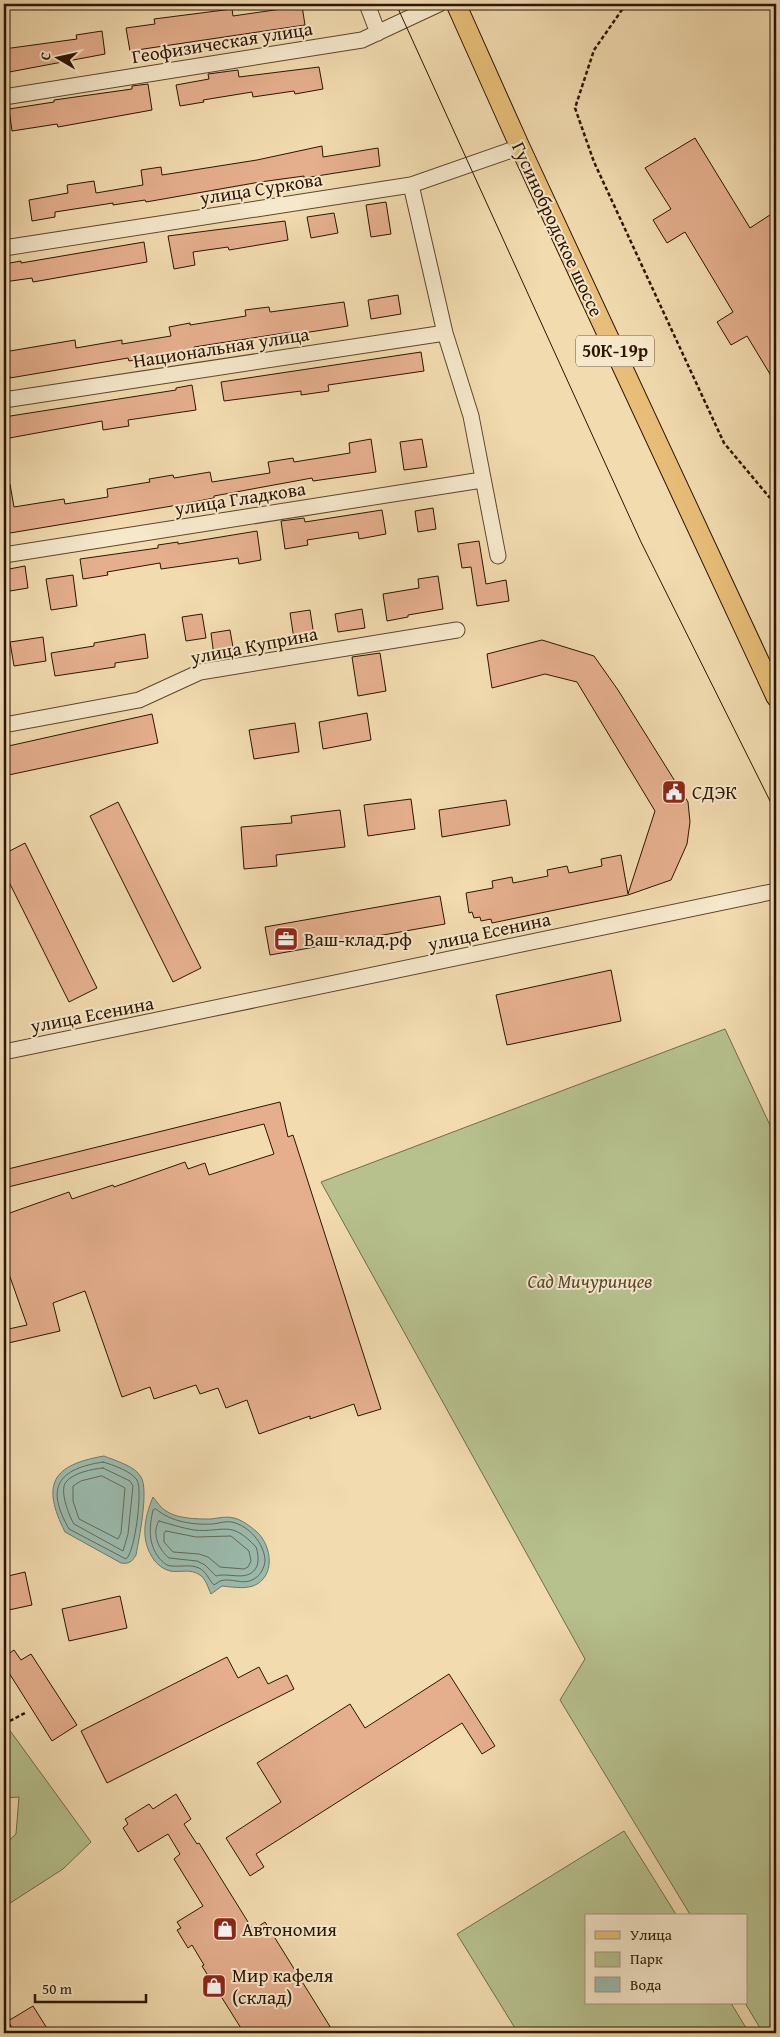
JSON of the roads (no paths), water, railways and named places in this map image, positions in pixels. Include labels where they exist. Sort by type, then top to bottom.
[{"type":"main road","name":"Гусинобродское шоссе","points":[[456,4],[520,147],[776,698]]},
{"type":"street","points":[[367,4],[378,33]]},
{"type":"street","name":"Геофизическая улица","points":[[4,96],[362,40],[439,4]]},
{"type":"street","name":"улица Суркова","points":[[4,248],[411,185],[520,147]]},
{"type":"street","points":[[411,185],[445,333],[471,416],[498,556]]},
{"type":"street","name":"Национальная улица","points":[[4,400],[445,333]]},
{"type":"street","name":"улица Гладкова","points":[[4,556],[482,480]]},
{"type":"street","name":"улица Куприна","points":[[4,725],[139,700],[200,672],[457,630]]},
{"type":"street","name":"улица Есенина","points":[[4,1052],[776,891]]},
{"type":"water","points":[[104,1456],[125,1464],[134,1470],[141,1477],[143,1483],[144,1503],[136,1555],[128,1563],[121,1563],[65,1532],[54,1501],[53,1489],[56,1479],[62,1471],[86,1460]]},
{"type":"water","points":[[153,1497],[164,1510],[176,1516],[200,1519],[231,1517],[249,1525],[257,1532],[266,1545],[269,1561],[265,1576],[253,1586],[241,1588],[222,1586],[211,1594],[207,1584],[200,1575],[189,1571],[170,1571],[161,1567],[154,1560],[145,1537],[147,1513]]},
{"type":"tram line","points":[[396,4],[641,542],[776,813]]},
{"type":"place","name":"СДЭК","points":[[674,792]]},
{"type":"place","name":"Ваш-клад.рф","points":[[286,939]]},
{"type":"place","name":"Автономия","points":[[225,1929]]},
{"type":"place","name":"Мир кафеля (склад)","points":[[214,1986]]},
{"type":"park label","name":"Сад Мичуринцев","points":[[590,1281]]}]
